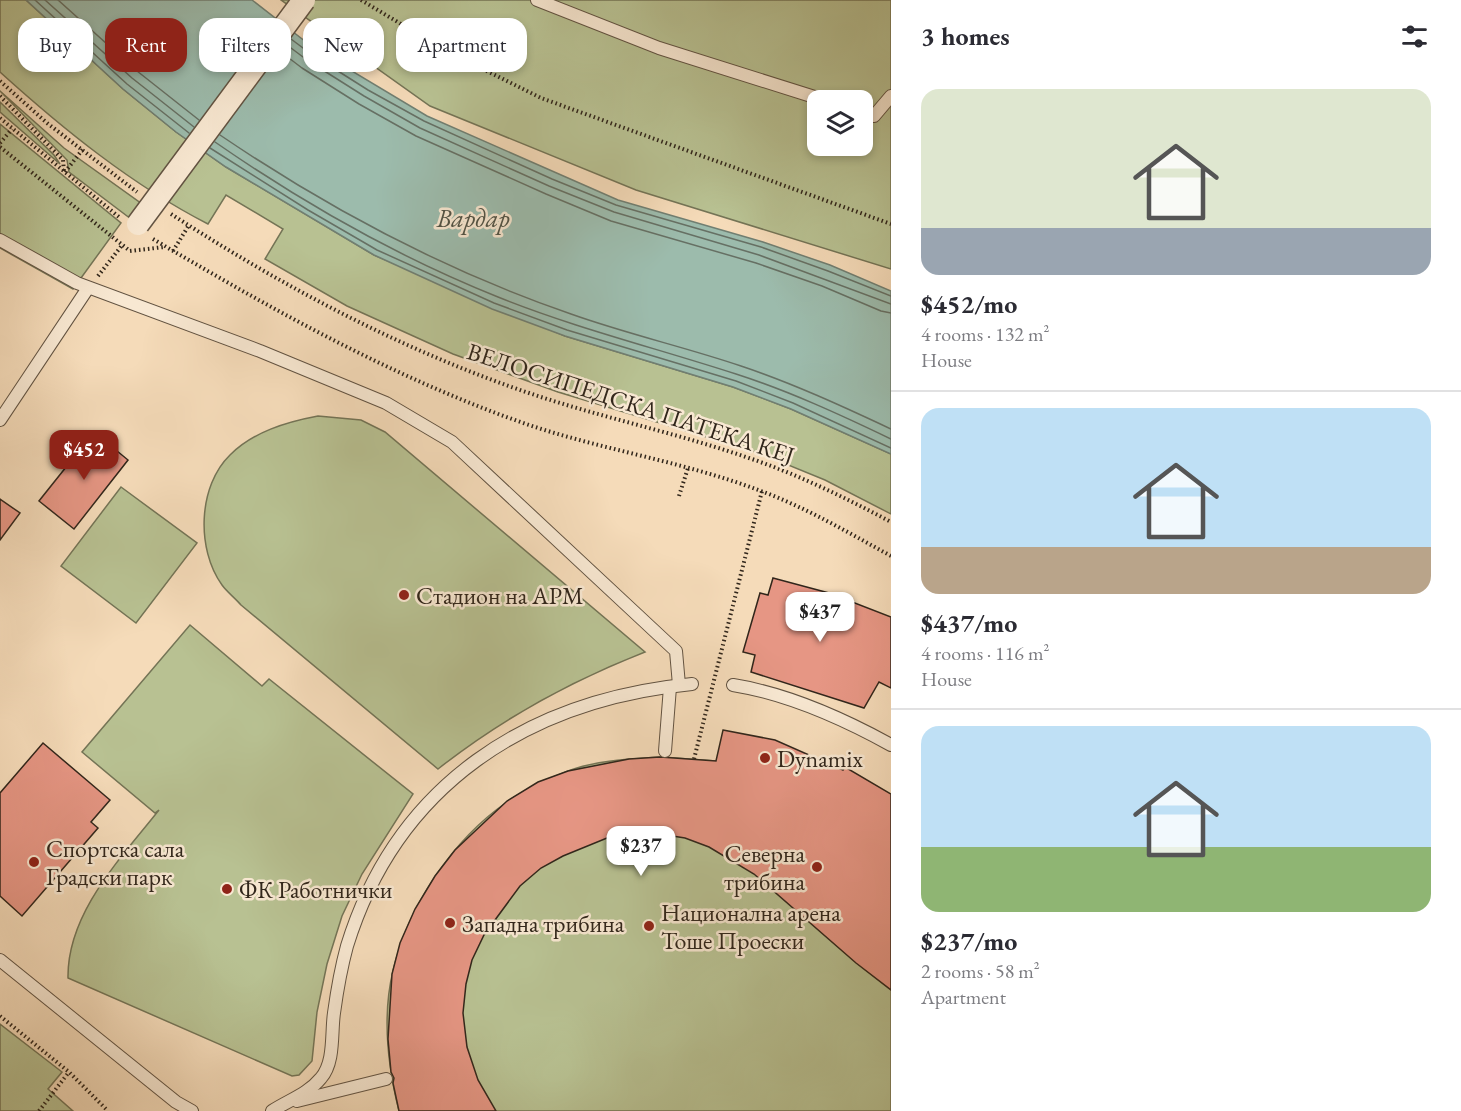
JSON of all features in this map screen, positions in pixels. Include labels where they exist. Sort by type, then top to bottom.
[{"type":"street","points":[[137,226],[303,0]]},
{"type":"lane","points":[[537,0],[659,48],[807,95]]},
{"type":"lane","points":[[873,116],[891,96]]},
{"type":"lane","points":[[0,240],[88,288],[260,351],[386,403],[452,442],[676,651],[680,685],[665,751]]},
{"type":"lane","points":[[0,420],[88,288]]},
{"type":"lane","points":[[274,1109],[308,1090],[325,1074],[329,1061],[339,980],[358,915],[370,888],[397,841],[432,796],[470,764],[525,729],[586,706],[680,685]]},
{"type":"lane","points":[[733,685],[762,691],[816,709],[891,745]]},
{"type":"lane","points":[[0,960],[176,1102],[192,1111]]},
{"type":"lane","points":[[274,1109],[386,1079]]},
{"type":"path","points":[[362,0],[441,48],[541,98],[891,224]]},
{"type":"path","points":[[0,81],[47,123],[147,198]]},
{"type":"path","points":[[0,96],[63,160],[64,172]]},
{"type":"path","points":[[0,118],[64,172],[165,246],[305,327],[409,377],[527,424],[688,468],[762,491],[820,518],[891,556]]},
{"type":"path","points":[[0,143],[12,129]]},
{"type":"path","points":[[0,147],[130,251],[165,246]]},
{"type":"path","points":[[64,172],[82,149]]},
{"type":"path","name":"ВЕЛОСИПЕДСКА ПАТЕКА КЕЈ","points":[[164,209],[336,312],[415,348],[540,397],[746,457],[821,485],[891,522]]},
{"type":"path","points":[[173,251],[189,225]]},
{"type":"path","points":[[88,288],[137,226]]},
{"type":"path","points":[[679,496],[688,468]]},
{"type":"path","points":[[694,759],[762,491]]},
{"type":"path","points":[[0,1016],[69,1072],[108,1111]]},
{"type":"path","points":[[39,1111],[69,1072]]},
{"type":"green space","points":[[0,0],[26,0],[46,18],[18,18],[18,72],[93,72],[93,61],[176,132],[226,167],[374,255],[565,336],[733,387],[791,409],[891,454],[891,514],[825,480],[759,453],[558,392],[453,354],[347,306],[265,259],[283,229],[226,195],[208,224],[180,209],[99,155],[0,72]]},
{"type":"green space","points":[[281,0],[891,0],[891,269],[636,190],[430,106],[382,72],[384,18],[306,18]]},
{"type":"green space","points":[[0,91],[64,148],[142,204],[131,219],[69,172],[67,160]]},
{"type":"green space","points":[[0,102],[54,155],[60,164],[0,112]]},
{"type":"green space","points":[[0,124],[121,223],[73,289],[0,248]]},
{"type":"green space","name":"Стадион на АРМ","points":[[318,416],[361,420],[385,432],[645,652],[617,663],[537,703],[486,734],[438,769],[241,605],[222,585],[208,554],[204,518],[212,483],[219,468],[239,447],[260,434],[294,421]]},
{"type":"green space","points":[[121,487],[197,543],[136,623],[61,566]]},
{"type":"green space","name":"ФК Работнички","points":[[190,625],[262,686],[269,679],[413,794],[362,874],[342,916],[327,964],[317,1012],[312,1061],[299,1075],[292,1076],[68,978],[70,954],[76,931],[86,909],[113,867],[159,810],[155,813],[82,752]]},
{"type":"green space","name":"Национална арена Тоше Проески","points":[[662,757],[716,761],[891,842],[891,1111],[399,1111],[389,1059],[387,1023],[393,971],[409,923],[421,899],[451,855],[487,818],[513,798],[545,781],[591,764]]},
{"type":"green space","points":[[0,1024],[62,1072],[48,1089],[73,1111],[0,1111]]},
{"type":"water","name":"Вардар","points":[[26,0],[252,0],[275,18],[199,18],[199,72],[291,72],[291,30],[303,40],[303,72],[353,72],[427,116],[618,200],[763,242],[830,265],[891,291],[891,454],[791,409],[733,387],[565,336],[492,309],[374,255],[226,167],[176,132],[123,89],[93,61],[93,18],[46,18]]},
{"type":"building","points":[[94,432],[128,460],[74,529],[39,501]]},
{"type":"building","points":[[0,499],[20,513],[0,540]]},
{"type":"building","points":[[773,578],[829,593],[891,617],[891,688],[879,682],[864,708],[751,672],[755,655],[743,652],[760,593],[768,595]]},
{"type":"building","points":[[723,730],[775,740],[843,770],[845,767],[891,794],[891,990],[856,963],[754,874],[709,847],[685,838],[660,834],[607,838],[563,856],[541,868],[520,886],[484,935],[472,960],[466,984],[463,1013],[467,1047],[478,1080],[496,1111],[399,1111],[391,1072],[388,1039],[392,974],[400,943],[415,909],[435,876],[455,850],[507,801],[538,782],[568,771],[629,759],[660,757],[716,761]]},
{"type":"building","name":"Спортска сала Градски парк","points":[[43,743],[110,800],[91,822],[98,828],[22,916],[0,896],[0,793]]},
{"type":"place","name":"Стадион на АРМ","points":[[404,595]]},
{"type":"place","name":"Dynamix","points":[[765,758]]},
{"type":"place","name":"Спортска сала Градски парк","points":[[34,862]]},
{"type":"place","name":"Северна трибина","points":[[817,867]]},
{"type":"place","name":"ФК Работнички","points":[[227,889]]},
{"type":"place","name":"Западна трибина","points":[[450,923]]},
{"type":"place","name":"Национална арена Тоше Проески","points":[[649,926]]}]
